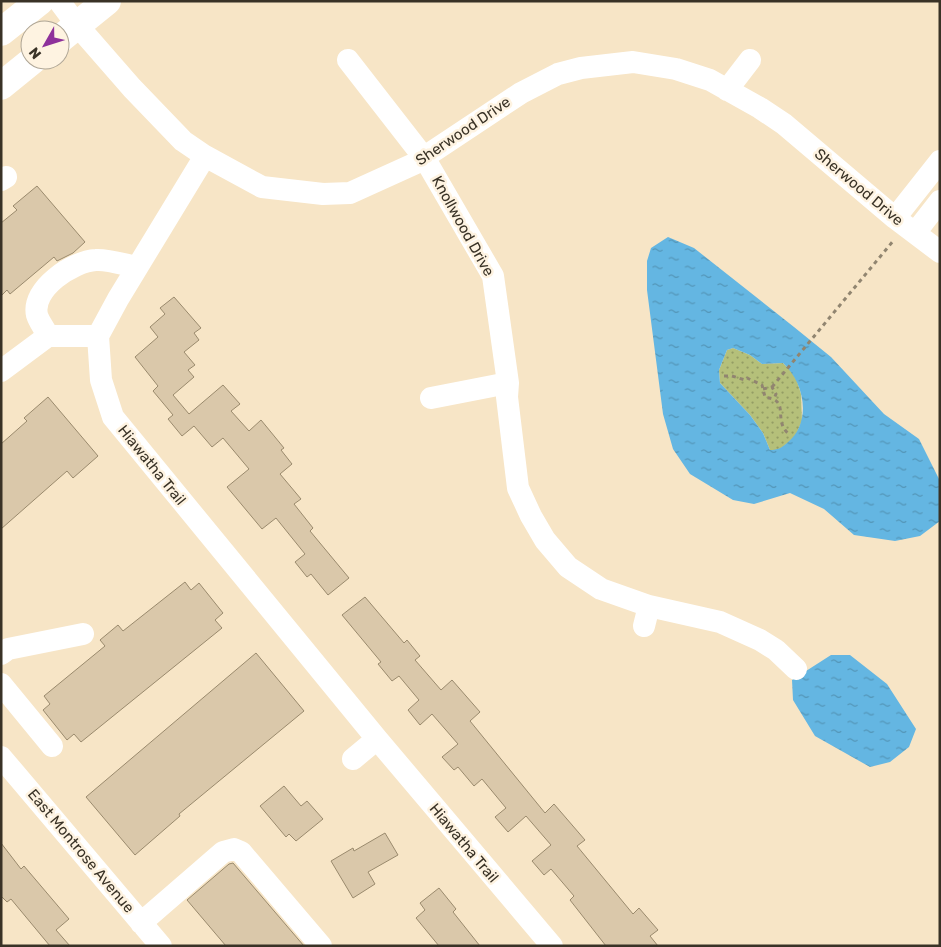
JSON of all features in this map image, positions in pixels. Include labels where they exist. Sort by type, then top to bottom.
[{"type":"highway","points":[[1,32],[40,1]]},
{"type":"highway","points":[[70,31],[106,1]]},
{"type":"highway","points":[[1,86],[21,70]]},
{"type":"street","name":"Sherwood Drive","points":[[59,1],[65,20]]},
{"type":"street","name":"Sherwood Drive","points":[[70,33],[132,88],[183,142],[205,156],[262,186],[323,194],[350,193],[424,159],[521,93],[558,74],[581,68],[633,62],[676,69],[710,80],[784,124],[905,226],[940,252]]},
{"type":"street","name":"Knollwood Drive","points":[[348,60],[424,159],[493,276],[508,383],[518,488],[545,540],[568,568],[646,616],[720,622],[760,640],[776,650],[796,669]]},
{"type":"street","points":[[727,90],[750,60]]},
{"type":"street","points":[[1,371],[48,336],[98,336],[137,267],[205,156]]},
{"type":"street","points":[[905,226],[940,160]]},
{"type":"street","points":[[905,226],[940,201]]},
{"type":"street","points":[[48,336],[37,315],[37,301],[51,282],[74,266],[96,260],[137,267]]},
{"type":"street","name":"Hiawatha Trail","points":[[98,336],[101,380],[113,417],[377,739],[552,946]]},
{"type":"street","points":[[431,398],[508,383]]},
{"type":"street","points":[[1,654],[8,649],[83,634]]},
{"type":"street","points":[[1,684],[52,746]]},
{"type":"street","points":[[353,759],[377,739]]},
{"type":"street","name":"East Montrose Avenue","points":[[1,757],[161,946]]},
{"type":"street","points":[[141,923],[222,852],[234,849],[241,852],[321,946]]},
{"type":"path","points":[[763,388],[772,387],[905,226]]},
{"type":"path","points":[[724,376],[745,380],[747,378],[757,381],[762,385],[765,397],[774,399],[779,404],[781,409],[780,423],[789,434]]},
{"type":"path","points":[[772,387],[776,394],[774,399]]},
{"type":"green space","points":[[733,348],[750,355],[762,364],[783,363],[792,372],[797,381],[801,394],[802,421],[795,437],[779,450],[770,450],[763,433],[750,415],[720,383],[719,370],[727,350]]},
{"type":"water","points":[[668,237],[694,248],[831,357],[884,414],[919,439],[940,481],[940,521],[920,536],[895,541],[854,535],[824,509],[790,493],[754,504],[733,500],[690,474],[673,449],[663,414],[647,290],[647,261],[651,248]],"holes":[[[733,348],[750,355],[762,364],[783,363],[791,371],[801,392],[803,414],[800,425],[795,435],[777,449],[770,450],[763,433],[750,415],[720,383],[719,370],[727,350]]]},
{"type":"water","points":[[831,655],[850,655],[887,684],[916,729],[909,747],[890,762],[870,767],[815,736],[793,700],[792,680]]},
{"type":"building","points":[[37,186],[85,242],[73,253],[57,261],[54,257],[10,294],[7,290],[1,296],[1,223],[17,210],[13,206]]},
{"type":"building","points":[[174,297],[201,328],[194,333],[199,340],[184,352],[195,365],[188,370],[194,377],[173,395],[189,414],[223,385],[240,404],[231,411],[249,431],[261,420],[284,448],[281,450],[292,464],[280,474],[301,499],[294,504],[313,528],[310,531],[349,578],[328,595],[311,574],[307,577],[295,562],[305,554],[276,518],[262,529],[227,487],[249,469],[223,438],[212,447],[194,426],[182,436],[168,419],[173,415],[153,391],[158,386],[135,357],[158,337],[150,327],[165,314],[160,308]]},
{"type":"building","points":[[48,397],[98,456],[73,478],[67,471],[1,529],[1,444],[27,421],[24,418]]},
{"type":"building","points":[[185,582],[191,590],[199,583],[223,613],[215,620],[222,628],[81,742],[74,734],[67,740],[43,710],[50,704],[44,696],[105,646],[100,640],[118,625],[123,631]]},
{"type":"building","points":[[365,597],[404,643],[407,640],[420,656],[415,660],[441,690],[452,680],[480,712],[470,721],[545,813],[554,804],[585,840],[577,846],[633,914],[639,908],[658,930],[650,936],[658,946],[606,946],[570,900],[574,896],[551,869],[544,875],[532,861],[551,845],[526,816],[508,832],[495,817],[506,808],[482,779],[474,786],[458,767],[454,770],[442,757],[458,744],[432,714],[420,725],[408,710],[419,700],[399,676],[392,681],[378,664],[381,662],[342,615]]},
{"type":"building","points":[[256,653],[304,711],[179,814],[180,816],[135,855],[86,797]]},
{"type":"building","points":[[284,786],[301,806],[307,801],[323,819],[296,841],[289,834],[286,837],[260,806]]},
{"type":"building","points":[[385,833],[398,855],[368,872],[375,884],[353,898],[331,861],[353,848],[354,851]]},
{"type":"building","points":[[1,843],[21,869],[24,866],[69,919],[56,930],[70,946],[50,946],[11,899],[7,902],[1,896]]},
{"type":"building","points":[[233,863],[304,946],[226,946],[187,900],[229,864]]},
{"type":"building","points":[[439,888],[456,909],[453,912],[480,946],[439,946],[416,918],[425,910],[420,903]]}]
